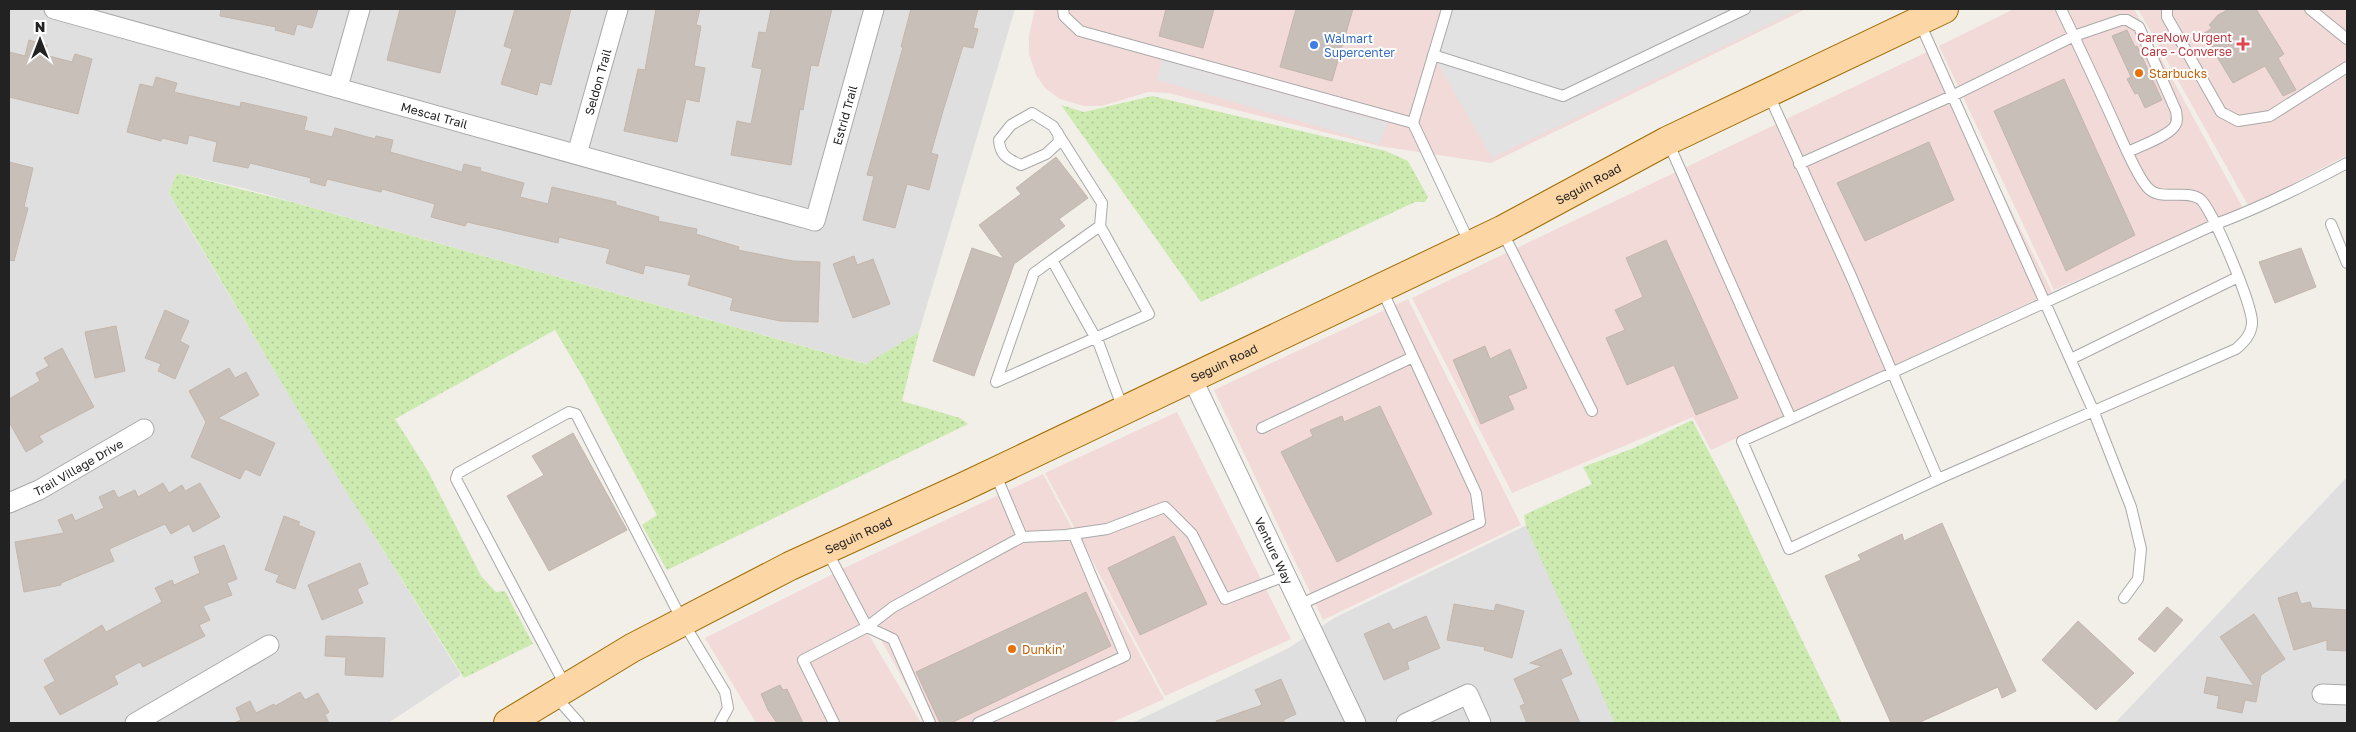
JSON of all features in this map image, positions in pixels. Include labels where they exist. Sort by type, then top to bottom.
[{"type":"main road","name":"Seguin Road","points":[[508,723],[632,648],[826,550],[1502,230],[1667,141],[1768,93],[1917,15],[1944,9]]},
{"type":"street","name":"Mescal Trail","points":[[54,9],[338,86],[815,221]]},
{"type":"street","points":[[338,86],[360,9]]},
{"type":"street","name":"Seldon Trail","points":[[577,154],[618,9]]},
{"type":"street","name":"Estrid Trail","points":[[815,221],[874,9]]},
{"type":"street","name":"Venture Way","points":[[1192,378],[1356,723]]},
{"type":"street","name":"Trail Village Drive","points":[[9,503],[39,490],[144,429]]},
{"type":"street","points":[[135,723],[268,645]]},
{"type":"street","points":[[1406,723],[1468,694],[1481,723]]},
{"type":"street","points":[[2322,694],[2347,695]]},
{"type":"lane","points":[[1063,9],[1064,16],[1080,31],[1413,123]]},
{"type":"lane","points":[[1446,9],[1413,123],[1471,244]]},
{"type":"lane","points":[[1433,55],[1562,96],[1745,9]]},
{"type":"lane","points":[[2061,9],[2128,152],[2148,189],[2154,193],[2191,196],[2201,200],[2216,224],[2252,314],[2249,334],[2236,349],[1938,478],[1788,549],[1742,441],[2216,224],[2253,210],[2303,187],[2347,163]]},
{"type":"lane","points":[[2167,9],[2167,17],[2221,112],[2238,121],[2270,116],[2347,67]]},
{"type":"lane","points":[[2310,9],[2347,39]]},
{"type":"lane","points":[[1917,15],[2093,410],[2131,507],[2141,549],[2138,579],[2124,598]]},
{"type":"lane","points":[[1799,164],[1954,95],[2074,36],[2121,20],[2127,20],[2139,28],[2176,111],[2177,120],[2174,127],[2164,134],[2128,152]]},
{"type":"lane","points":[[1768,93],[1851,276],[1938,478]]},
{"type":"lane","points":[[1058,133],[1059,142],[1046,154],[1021,165],[1004,158],[999,149],[999,140],[1011,125],[1032,113],[1053,126],[1058,133],[1102,203],[1100,226],[1149,314],[996,382],[1034,273],[1100,226]]},
{"type":"lane","points":[[1667,141],[1791,419]]},
{"type":"lane","points":[[2330,224],[2347,263]]},
{"type":"lane","points":[[1502,230],[1592,411]]},
{"type":"lane","points":[[1052,260],[1096,338],[1123,410]]},
{"type":"lane","points":[[2071,360],[2238,277]]},
{"type":"lane","points":[[1299,605],[1480,522],[1476,493],[1381,287]]},
{"type":"lane","points":[[1262,428],[1413,357]]},
{"type":"lane","points":[[579,723],[560,692],[456,479],[458,473],[569,412],[576,414],[683,622],[725,692],[728,708],[720,723]]},
{"type":"lane","points":[[994,472],[1022,537]]},
{"type":"lane","points":[[834,723],[803,660],[867,626],[893,607],[1022,537],[1074,534],[1107,529],[1166,507],[1192,534],[1225,599],[1285,576]]},
{"type":"lane","points":[[978,723],[1125,656],[1074,534]]},
{"type":"lane","points":[[826,550],[867,626],[893,639],[930,723]]},
{"type":"shaded area","points":[[9,9],[1015,9],[919,332],[867,364],[243,188],[177,173],[169,192],[186,223],[353,502],[461,675],[388,723],[9,723]]},
{"type":"shaded area","points":[[1035,9],[1806,9],[1491,163],[1379,146],[1168,93],[1148,92],[1102,106],[1084,106],[1060,99],[1045,88],[1036,75],[1029,54],[1029,35]]},
{"type":"shaded area","points":[[1446,9],[1800,9],[1492,158],[1433,55]]},
{"type":"shaded area","points":[[2014,9],[2134,9],[2244,210],[2054,290],[1939,46]]},
{"type":"shaded area","points":[[2138,9],[2347,9],[2347,155],[2249,207]]},
{"type":"shaded area","points":[[1931,50],[2052,292],[1711,450],[1693,417],[1512,493],[1412,298]]},
{"type":"shaded area","points":[[1162,60],[1388,123],[1379,144],[1157,80]]},
{"type":"shaded area","points":[[1408,299],[1521,525],[1323,620],[1214,390]]},
{"type":"shaded area","points":[[1177,412],[1291,639],[1165,696],[1045,473]]},
{"type":"shaded area","points":[[1043,474],[1164,699],[1111,723],[927,723],[842,569]]},
{"type":"shaded area","points":[[2347,477],[2347,723],[2115,723]]},
{"type":"shaded area","points":[[1527,525],[1616,723],[1132,723],[1287,649],[1334,618]]},
{"type":"shaded area","points":[[833,574],[921,723],[756,723],[705,638]]},
{"type":"green space","points":[[1152,96],[1386,151],[1408,161],[1428,197],[1425,202],[1415,202],[1201,302],[1061,105],[1084,112]]},
{"type":"green space","points":[[177,173],[292,202],[866,364],[919,332],[902,401],[960,418],[968,424],[667,570],[642,525],[657,515],[585,381],[555,330],[395,419],[428,471],[481,576],[496,592],[505,591],[533,644],[464,678],[349,496],[176,205],[169,192]]},
{"type":"green space","points":[[1692,420],[1737,505],[1842,723],[1615,723],[1526,526],[1524,515],[1592,484],[1583,467],[1634,448]]},
{"type":"building","points":[[221,9],[318,9],[312,28],[297,24],[294,35],[275,30],[276,27],[220,16]]},
{"type":"building","points":[[400,9],[456,9],[440,73],[387,60]]},
{"type":"building","points":[[515,9],[571,9],[551,85],[540,82],[537,95],[501,84],[512,49],[504,46]]},
{"type":"building","points":[[656,9],[700,9],[696,25],[701,26],[694,66],[705,68],[699,102],[686,99],[677,142],[624,131],[638,69],[645,70]]},
{"type":"building","points":[[771,9],[832,9],[818,66],[811,65],[803,110],[800,109],[791,165],[731,155],[737,121],[751,124],[762,69],[752,67],[759,32],[766,33]]},
{"type":"building","points":[[911,9],[978,9],[973,28],[978,29],[973,48],[963,46],[943,111],[931,153],[938,155],[929,190],[907,184],[895,228],[863,220],[874,176],[867,175],[903,47],[901,47]]},
{"type":"building","points":[[1166,9],[1214,9],[1203,48],[1159,36]]},
{"type":"building","name":"Walmart Supercenter","points":[[1296,9],[1353,9],[1332,81],[1280,67]]},
{"type":"building","name":"CareNow Urgent Care - Converse","points":[[2229,9],[2256,9],[2284,54],[2278,58],[2296,90],[2283,96],[2265,66],[2233,83],[2203,34],[2212,28],[2209,25],[2218,15]]},
{"type":"building","name":"Starbucks","points":[[2127,30],[2135,47],[2137,46],[2162,100],[2145,108],[2138,93],[2135,94],[2127,79],[2131,77],[2112,36]]},
{"type":"building","points":[[29,40],[47,45],[45,55],[72,62],[75,54],[92,59],[78,114],[9,97],[9,52],[25,56]]},
{"type":"building","points":[[156,77],[177,83],[174,92],[240,107],[241,102],[307,117],[304,130],[332,137],[335,128],[375,139],[376,136],[393,140],[390,152],[462,172],[464,164],[481,168],[480,171],[524,183],[520,197],[548,204],[552,187],[616,202],[616,205],[659,217],[658,221],[697,229],[696,234],[739,247],[738,250],[793,261],[820,262],[818,322],[780,321],[730,310],[733,298],[688,285],[691,275],[645,265],[643,274],[606,263],[610,249],[559,237],[558,243],[467,222],[465,226],[431,217],[435,204],[382,189],[381,192],[327,179],[325,186],[310,182],[311,178],[250,163],[248,168],[213,161],[217,142],[189,135],[187,144],[162,138],[161,141],[127,132],[140,84],[153,87]]},
{"type":"building","points":[[2064,79],[2135,235],[2066,271],[1994,111]]},
{"type":"building","points":[[1929,142],[1954,200],[1865,241],[1837,183]]},
{"type":"building","points":[[1056,157],[1088,198],[1059,219],[1065,226],[1014,264],[974,376],[933,361],[972,248],[1004,259],[979,225],[1021,194],[1016,188]]},
{"type":"building","points":[[9,162],[33,168],[24,207],[28,208],[14,261],[9,260]]},
{"type":"building","points":[[1666,240],[1738,398],[1696,415],[1674,365],[1627,385],[1606,338],[1625,330],[1615,310],[1643,297],[1626,258]]},
{"type":"building","points":[[2301,248],[2316,287],[2275,303],[2259,262]]},
{"type":"building","points":[[854,256],[857,265],[873,259],[890,304],[853,318],[833,264]]},
{"type":"building","points":[[165,310],[189,321],[180,341],[189,346],[175,379],[158,371],[161,364],[145,358]]},
{"type":"building","points":[[116,326],[125,371],[95,378],[85,332]]},
{"type":"building","points":[[1485,346],[1490,359],[1510,349],[1527,388],[1508,396],[1514,409],[1481,424],[1453,360]]},
{"type":"building","points":[[62,348],[94,407],[39,436],[43,442],[26,452],[9,422],[9,399],[40,381],[36,373],[49,366],[44,358]]},
{"type":"building","points":[[229,368],[235,378],[246,372],[259,395],[218,418],[275,443],[260,476],[245,469],[240,479],[191,457],[206,422],[189,391]]},
{"type":"building","points":[[1380,406],[1432,514],[1337,562],[1281,452],[1313,436],[1310,430],[1342,416],[1344,422]]},
{"type":"building","points":[[573,433],[627,530],[549,571],[507,496],[544,475],[532,456]]},
{"type":"building","points":[[163,483],[169,493],[182,485],[185,491],[200,483],[220,517],[193,532],[189,524],[171,534],[165,524],[109,549],[114,561],[61,583],[61,585],[24,592],[15,542],[64,533],[58,520],[72,514],[75,521],[104,508],[99,497],[114,490],[118,498],[135,490],[138,497]]},
{"type":"building","points":[[284,516],[300,522],[298,525],[315,532],[295,589],[276,582],[279,575],[265,570]]},
{"type":"building","points":[[1942,523],[2016,691],[2002,698],[1998,687],[1918,723],[1891,723],[1825,576],[1861,560],[1858,555],[1902,534],[1904,541]]},
{"type":"building","points":[[1174,536],[1207,604],[1140,635],[1108,568]]},
{"type":"building","points":[[224,545],[237,579],[227,583],[232,595],[203,606],[210,620],[199,625],[205,636],[143,667],[140,662],[114,676],[118,684],[60,715],[44,687],[55,681],[44,660],[102,625],[106,632],[162,602],[155,588],[172,580],[174,585],[200,573],[194,557]]},
{"type":"building","points":[[360,563],[368,584],[357,589],[363,603],[322,620],[308,585]]},
{"type":"building","points":[[1086,592],[1111,646],[951,723],[940,723],[916,672]]},
{"type":"building","points":[[2297,592],[2301,604],[2310,602],[2312,608],[2347,610],[2347,651],[2327,650],[2327,640],[2294,650],[2278,598]]},
{"type":"building","points":[[1454,604],[1494,611],[1496,604],[1524,611],[1512,658],[1484,650],[1485,647],[1447,640]]},
{"type":"building","points":[[2167,607],[2183,620],[2155,652],[2138,639]]},
{"type":"building","points":[[2254,614],[2285,659],[2261,675],[2256,702],[2245,700],[2242,713],[2217,708],[2219,696],[2204,693],[2207,677],[2254,686],[2220,637]]},
{"type":"building","points":[[1426,616],[1440,648],[1407,662],[1409,669],[1384,680],[1364,634],[1389,623],[1393,630]]},
{"type":"building","points":[[2078,621],[2134,673],[2096,710],[2042,660]]},
{"type":"building","points":[[326,636],[385,638],[383,677],[345,675],[346,657],[325,656]]},
{"type":"building","points":[[1561,649],[1572,674],[1561,679],[1580,723],[1527,723],[1520,706],[1525,704],[1514,679],[1542,666],[1530,663]]},
{"type":"building","points":[[1281,679],[1296,714],[1283,720],[1285,723],[1217,723],[1216,721],[1262,705],[1255,690]]},
{"type":"building","points":[[780,685],[783,690],[787,689],[803,723],[777,723],[768,710],[761,694]]},
{"type":"building","points":[[300,692],[305,700],[318,693],[329,712],[325,715],[329,723],[234,723],[241,720],[236,708],[250,701],[256,713],[274,704],[275,706]]},
{"type":"place","name":"CareNow Urgent Care - Converse","points":[[2243,44]]},
{"type":"place","name":"Walmart Supercenter","points":[[1314,45]]},
{"type":"place","name":"Starbucks","points":[[2139,73]]},
{"type":"place","name":"Dunkin'","points":[[1012,649]]}]
